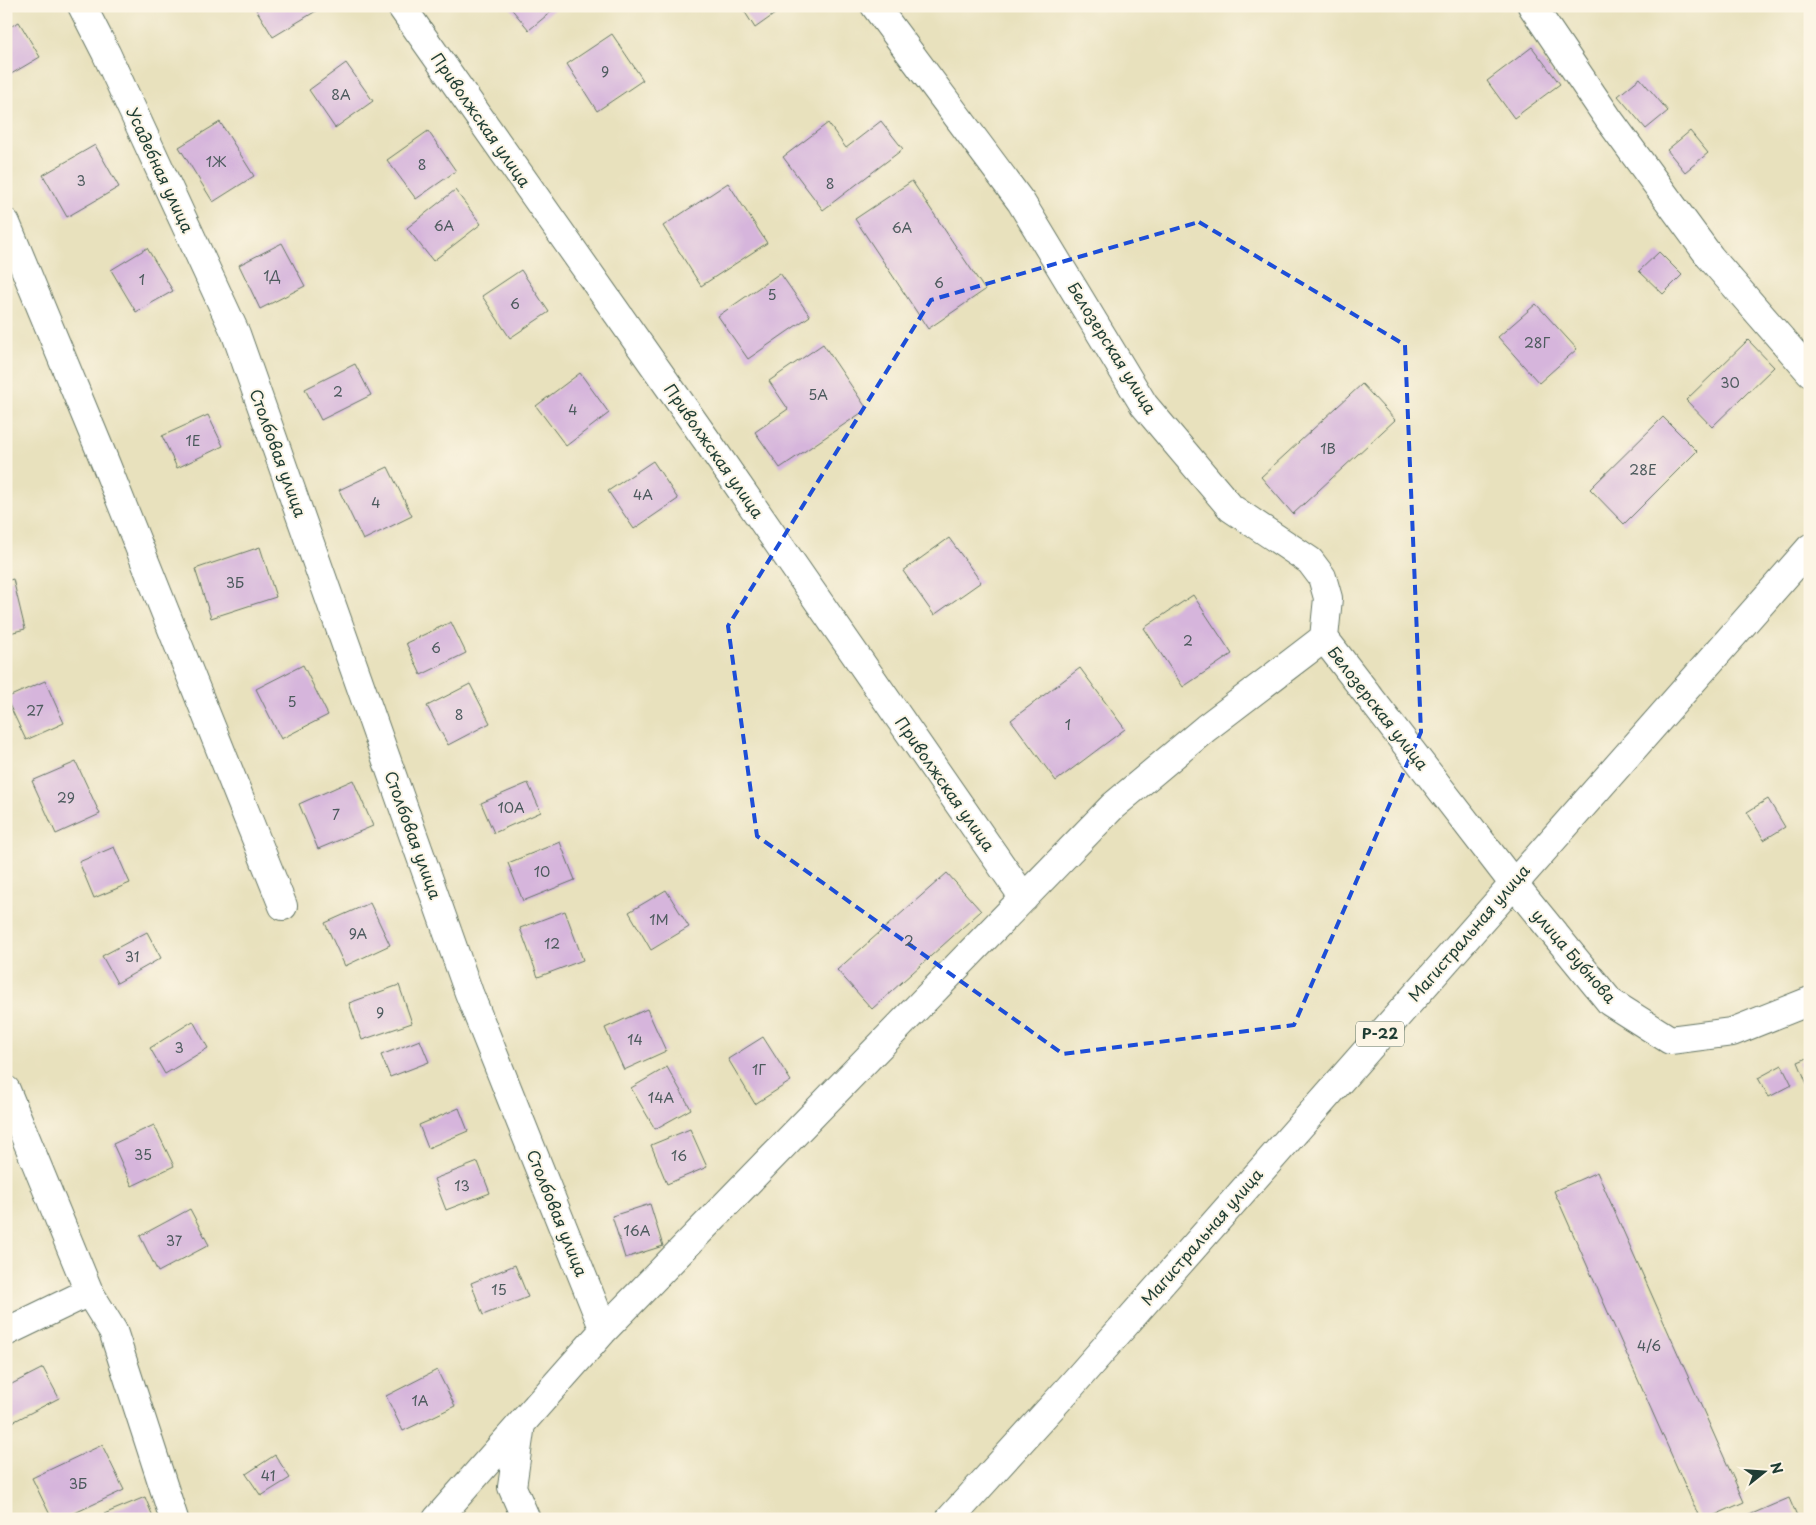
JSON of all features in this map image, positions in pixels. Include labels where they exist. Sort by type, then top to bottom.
[{"type":"main road","name":"Усадебная улица","points":[[82,6],[106,53],[236,334]]},
{"type":"main road","name":"Приволжская улица","points":[[401,6],[716,453],[1024,898]]},
{"type":"main road","name":"Белозерская улица","points":[[875,6],[1021,202],[1144,404],[1230,508],[1310,561],[1322,578],[1328,598],[1324,638],[1513,883]]},
{"type":"main road","points":[[1532,6],[1610,121],[1710,257],[1810,372]]},
{"type":"main road","points":[[6,223],[109,471],[283,906]]},
{"type":"main road","name":"Столбовая улица","points":[[236,334],[470,993],[604,1330]]},
{"type":"main road","name":"Магистральная улица","points":[[950,1519],[1071,1386],[1810,548]]},
{"type":"main road","points":[[437,1519],[604,1330],[1113,806],[1206,728],[1324,638]]},
{"type":"main road","name":"улица Бубнова","points":[[1513,883],[1610,1002],[1670,1040],[1732,1032],[1810,1001]]},
{"type":"main road","points":[[6,1090],[89,1292],[113,1331],[174,1519]]},
{"type":"main road","points":[[6,1332],[89,1292]]},
{"type":"main road","points":[[521,1424],[512,1487],[526,1519]]},
{"type":"highlighted area","points":[[1199,222],[1405,345],[1421,732],[1294,1025],[1063,1054],[757,836],[728,626],[931,300]]},
{"type":"building","points":[[254,6],[313,6],[316,11],[273,37]]},
{"type":"building","points":[[509,6],[558,6],[529,30]]},
{"type":"building","points":[[741,6],[786,6],[755,28]]},
{"type":"building","points":[[19,22],[40,57],[6,77],[6,29]]},
{"type":"building","points":[[612,34],[643,80],[597,111],[567,64]]},
{"type":"building","points":[[1532,47],[1560,84],[1514,118],[1487,81]]},
{"type":"building","points":[[346,63],[373,101],[335,128],[309,90]]},
{"type":"building","points":[[1640,78],[1668,111],[1646,129],[1618,96]]},
{"type":"building","points":[[881,121],[903,149],[823,210],[783,157],[828,123],[846,148]]},
{"type":"building","points":[[220,122],[254,176],[213,202],[179,147]]},
{"type":"building","points":[[428,131],[456,171],[416,199],[387,160]]},
{"type":"building","points":[[1690,131],[1708,153],[1685,172],[1667,150]]},
{"type":"building","points":[[95,145],[119,187],[67,217],[43,175]]},
{"type":"building","points":[[912,181],[985,290],[928,329],[855,219]]},
{"type":"building","points":[[728,183],[767,243],[701,286],[663,226]]},
{"type":"building","points":[[455,190],[481,224],[433,261],[407,228]]},
{"type":"building","points":[[282,243],[305,286],[260,309],[239,265]]},
{"type":"building","points":[[147,248],[173,291],[136,312],[111,270]]},
{"type":"building","points":[[1659,252],[1682,275],[1663,294],[1639,271]]},
{"type":"building","points":[[521,270],[549,312],[510,338],[482,296]]},
{"type":"building","points":[[780,273],[810,316],[748,359],[718,316]]},
{"type":"building","points":[[1536,304],[1577,349],[1539,383],[1498,337]]},
{"type":"building","points":[[1748,340],[1774,367],[1712,427],[1686,400]]},
{"type":"building","points":[[823,344],[867,409],[780,468],[755,432],[788,409],[769,381]]},
{"type":"building","points":[[355,364],[371,395],[321,420],[305,389]]},
{"type":"building","points":[[580,373],[609,413],[566,446],[536,406]]},
{"type":"building","points":[[1362,384],[1395,420],[1293,514],[1261,477]]},
{"type":"building","points":[[208,415],[223,446],[177,468],[162,436]]},
{"type":"building","points":[[1663,417],[1697,451],[1624,524],[1590,489]]},
{"type":"building","points":[[653,461],[678,499],[634,529],[608,491]]},
{"type":"building","points":[[388,467],[412,516],[363,540],[339,490]]},
{"type":"building","points":[[949,538],[981,582],[934,615],[903,571]]},
{"type":"building","points":[[260,547],[276,597],[211,618],[195,569]]},
{"type":"building","points":[[13,579],[25,629],[6,634],[6,581]]},
{"type":"building","points":[[1193,595],[1232,654],[1183,687],[1144,628]]},
{"type":"building","points":[[451,622],[466,653],[421,675],[406,643]]},
{"type":"building","points":[[303,665],[328,715],[281,739],[256,689]]},
{"type":"building","points":[[1080,668],[1125,729],[1056,781],[1011,720]]},
{"type":"building","points":[[45,681],[64,723],[26,740],[6,698]]},
{"type":"building","points":[[470,684],[490,723],[448,745],[427,706]]},
{"type":"building","points":[[76,762],[100,814],[56,834],[32,781]]},
{"type":"building","points":[[353,780],[373,826],[318,849],[299,804]]},
{"type":"building","points":[[528,783],[541,812],[494,833],[481,803]]},
{"type":"building","points":[[1768,799],[1785,827],[1764,840],[1747,812]]},
{"type":"building","points":[[560,842],[575,880],[523,901],[508,863]]},
{"type":"building","points":[[114,847],[130,883],[94,898],[79,862]]},
{"type":"building","points":[[947,873],[981,911],[872,1009],[837,970]]},
{"type":"building","points":[[666,890],[689,927],[651,950],[629,912]]},
{"type":"building","points":[[370,903],[390,945],[345,966],[325,923]]},
{"type":"building","points":[[565,911],[583,960],[538,977],[520,928]]},
{"type":"building","points":[[147,932],[161,958],[117,983],[102,956]]},
{"type":"building","points":[[399,985],[412,1023],[362,1040],[349,1003]]},
{"type":"building","points":[[647,1009],[666,1051],[624,1070],[605,1028]]},
{"type":"building","points":[[193,1021],[208,1048],[165,1074],[150,1048]]},
{"type":"building","points":[[763,1037],[791,1081],[755,1104],[728,1059]]},
{"type":"building","points":[[420,1040],[429,1062],[390,1077],[381,1055]]},
{"type":"building","points":[[1810,1057],[1810,1083],[1807,1084],[1798,1062]]},
{"type":"building","points":[[1782,1065],[1792,1085],[1769,1097],[1758,1078]]},
{"type":"building","points":[[667,1067],[691,1109],[655,1129],[631,1088]]},
{"type":"building","points":[[459,1108],[468,1131],[428,1148],[419,1125]]},
{"type":"building","points":[[154,1125],[174,1166],[132,1186],[113,1144]]},
{"type":"building","points":[[690,1129],[707,1167],[667,1184],[651,1145]]},
{"type":"building","points":[[478,1162],[490,1193],[446,1210],[434,1179]]},
{"type":"building","points":[[1597,1172],[1744,1502],[1706,1519],[1700,1519],[1554,1191]]},
{"type":"building","points":[[650,1204],[663,1246],[625,1258],[612,1216]]},
{"type":"building","points":[[190,1209],[209,1245],[158,1272],[140,1236]]},
{"type":"building","points":[[515,1265],[528,1297],[483,1315],[471,1283]]},
{"type":"building","points":[[43,1368],[59,1398],[9,1424],[6,1418],[6,1387]]},
{"type":"building","points":[[437,1370],[455,1406],[403,1431],[386,1396]]},
{"type":"building","points":[[102,1445],[124,1490],[62,1519],[52,1519],[32,1478]]},
{"type":"building","points":[[275,1455],[290,1478],[261,1496],[246,1474]]},
{"type":"building","points":[[145,1497],[154,1519],[106,1519],[104,1514]]},
{"type":"building","points":[[1789,1498],[1798,1519],[1740,1519]]}]
